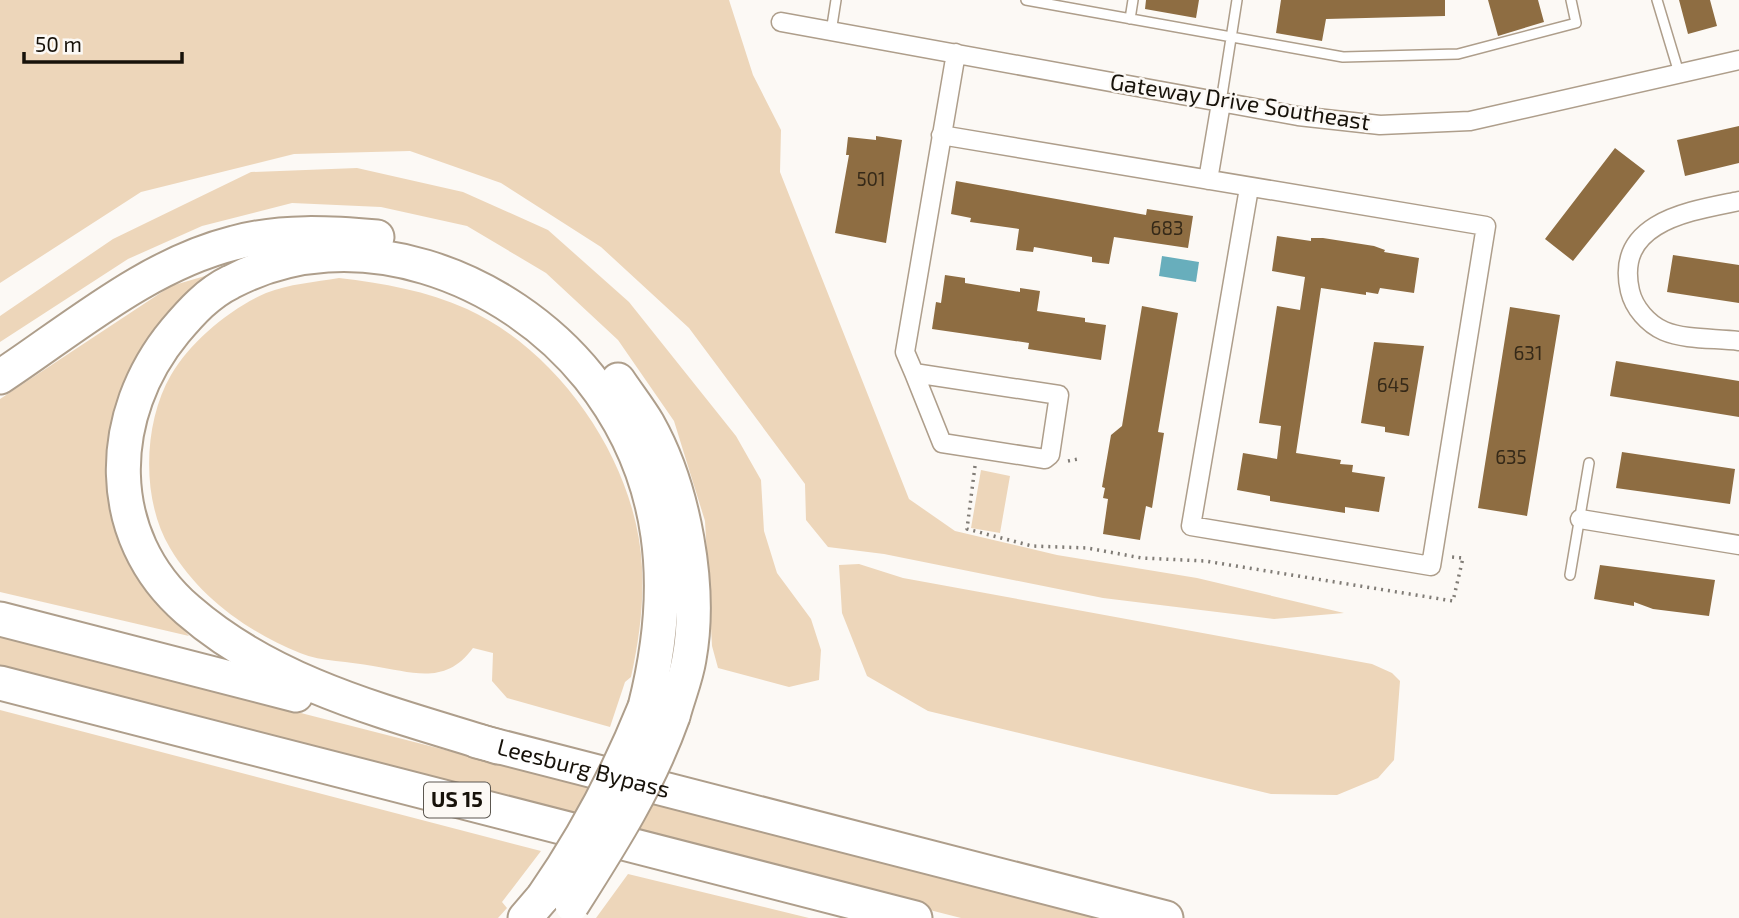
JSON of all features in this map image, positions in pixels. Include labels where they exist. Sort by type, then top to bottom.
[{"type":"highway","points":[[0,377],[149,277],[191,257],[236,242],[285,234],[333,233],[428,246],[519,287],[556,312],[586,339],[648,425],[666,464],[679,508],[693,583],[689,661],[659,711],[630,744],[550,909]]},
{"type":"highway","points":[[498,747],[351,701],[286,674],[224,639],[162,584],[137,537],[126,498],[123,451],[127,425],[143,377],[156,354],[190,313],[228,283],[276,264],[311,258],[345,256],[411,263],[453,274],[488,291],[518,310],[576,361],[621,425],[645,480],[658,526],[664,598],[659,711]]},
{"type":"highway","name":"Leesburg Bypass","points":[[0,619],[1166,918]]},
{"type":"highway","name":"US 15","points":[[0,683],[915,918]]},
{"type":"street","name":"Gateway Drive Southeast","points":[[781,22],[1338,123],[1429,124],[1514,112],[1739,60]]},
{"type":"street","points":[[914,373],[1059,395],[1050,455],[1045,459],[942,443],[905,352],[956,53]]},
{"type":"street","points":[[1208,180],[1221,103]]},
{"type":"street","points":[[941,135],[1486,226],[1431,566],[1191,526],[1249,188]]},
{"type":"street","points":[[1739,201],[1677,214],[1649,229],[1637,243],[1629,261],[1628,278],[1638,310],[1650,323],[1666,332],[1739,341]]},
{"type":"street","points":[[1580,519],[1739,545]]},
{"type":"lane","points":[[831,32],[836,0]]},
{"type":"lane","points":[[1026,0],[1343,57],[1458,54],[1576,23],[1571,0]]},
{"type":"lane","points":[[1130,19],[1133,0]]},
{"type":"lane","points":[[1221,103],[1237,0]]},
{"type":"lane","points":[[1657,0],[1679,74]]},
{"type":"lane","points":[[1570,575],[1589,463]]},
{"type":"shaded area","points":[[0,0],[729,0],[753,75],[781,130],[780,172],[909,499],[955,531],[1057,555],[1197,578],[1344,613],[1274,619],[1103,598],[884,554],[828,547],[806,520],[805,484],[689,328],[601,247],[501,183],[410,151],[294,154],[141,192],[0,283]]},
{"type":"shaded area","points":[[357,168],[463,192],[548,230],[629,302],[736,436],[761,480],[764,531],[777,573],[811,619],[821,650],[819,680],[789,687],[718,668],[712,646],[705,521],[674,421],[618,340],[546,273],[467,226],[381,207],[292,203],[202,226],[128,259],[0,342],[0,316],[113,239],[251,172]]},
{"type":"shaded area","points":[[215,273],[188,293],[141,348],[125,378],[110,442],[148,589],[189,636],[0,592],[0,399],[171,286]]},
{"type":"shaded area","points":[[339,278],[404,289],[467,309],[501,328],[533,353],[562,382],[588,416],[609,451],[626,489],[637,528],[642,567],[642,609],[634,663],[631,677],[625,682],[610,727],[507,698],[492,681],[493,653],[473,648],[451,668],[428,674],[326,660],[300,653],[262,635],[226,611],[195,582],[170,548],[154,507],[149,462],[155,416],[162,394],[179,362],[212,327],[252,300],[284,287]]},
{"type":"shaded area","points":[[981,470],[1010,476],[1000,533],[971,528]]},
{"type":"shaded area","points":[[859,564],[903,578],[1372,664],[1392,673],[1400,681],[1394,760],[1378,778],[1337,795],[1271,794],[928,711],[867,676],[842,613],[839,565]]},
{"type":"shaded area","points":[[0,636],[1102,918],[961,918],[0,673]]},
{"type":"shaded area","points":[[0,710],[541,851],[502,902],[507,908],[498,918],[0,918]]},
{"type":"shaded area","points":[[628,874],[809,918],[596,918]]},
{"type":"water","points":[[1162,256],[1199,262],[1196,282],[1159,276]]},
{"type":"building","points":[[1146,0],[1199,0],[1196,18],[1145,9]]},
{"type":"building","points":[[1281,0],[1445,0],[1445,16],[1326,19],[1322,41],[1276,33]]},
{"type":"building","points":[[1488,0],[1538,0],[1544,22],[1498,36]]},
{"type":"building","points":[[1679,0],[1710,0],[1717,26],[1688,34]]},
{"type":"building","points":[[1739,126],[1739,163],[1685,176],[1677,140]]},
{"type":"building","points":[[876,136],[902,140],[886,243],[835,233],[849,155],[846,155],[848,137],[876,140]]},
{"type":"building","points":[[1615,148],[1645,171],[1573,261],[1545,239]]},
{"type":"building","points":[[956,181],[1146,215],[1147,209],[1193,216],[1188,248],[1114,237],[1109,264],[1092,262],[1092,257],[1034,247],[1033,252],[1016,250],[1019,229],[970,222],[971,218],[951,214]]},
{"type":"building","points":[[1277,236],[1311,241],[1311,238],[1323,238],[1374,246],[1385,250],[1384,252],[1419,258],[1414,293],[1380,288],[1378,294],[1366,292],[1366,295],[1321,288],[1296,453],[1341,460],[1340,464],[1353,465],[1352,472],[1385,477],[1379,512],[1345,507],[1345,513],[1270,501],[1270,496],[1237,490],[1243,453],[1277,459],[1281,426],[1259,423],[1277,306],[1300,310],[1305,277],[1272,271]]},
{"type":"building","points":[[1673,255],[1739,265],[1739,303],[1667,292]]},
{"type":"building","points":[[945,275],[965,278],[965,283],[1020,292],[1020,288],[1040,291],[1037,311],[1085,318],[1085,322],[1106,325],[1101,360],[1028,349],[1029,343],[932,329],[936,302],[941,303]]},
{"type":"building","points":[[1142,306],[1178,313],[1158,432],[1164,433],[1152,508],[1146,506],[1140,540],[1103,534],[1108,499],[1103,498],[1105,488],[1102,487],[1111,435],[1122,426]]},
{"type":"building","points":[[1510,307],[1560,315],[1527,516],[1478,508]]},
{"type":"building","points":[[1374,342],[1424,346],[1409,436],[1385,432],[1385,427],[1361,423]]},
{"type":"building","points":[[1616,361],[1739,381],[1739,417],[1610,396]]},
{"type":"building","points":[[1622,452],[1735,469],[1730,504],[1616,488]]},
{"type":"building","points":[[1600,565],[1715,580],[1709,616],[1653,609],[1634,602],[1634,606],[1594,599]]}]
